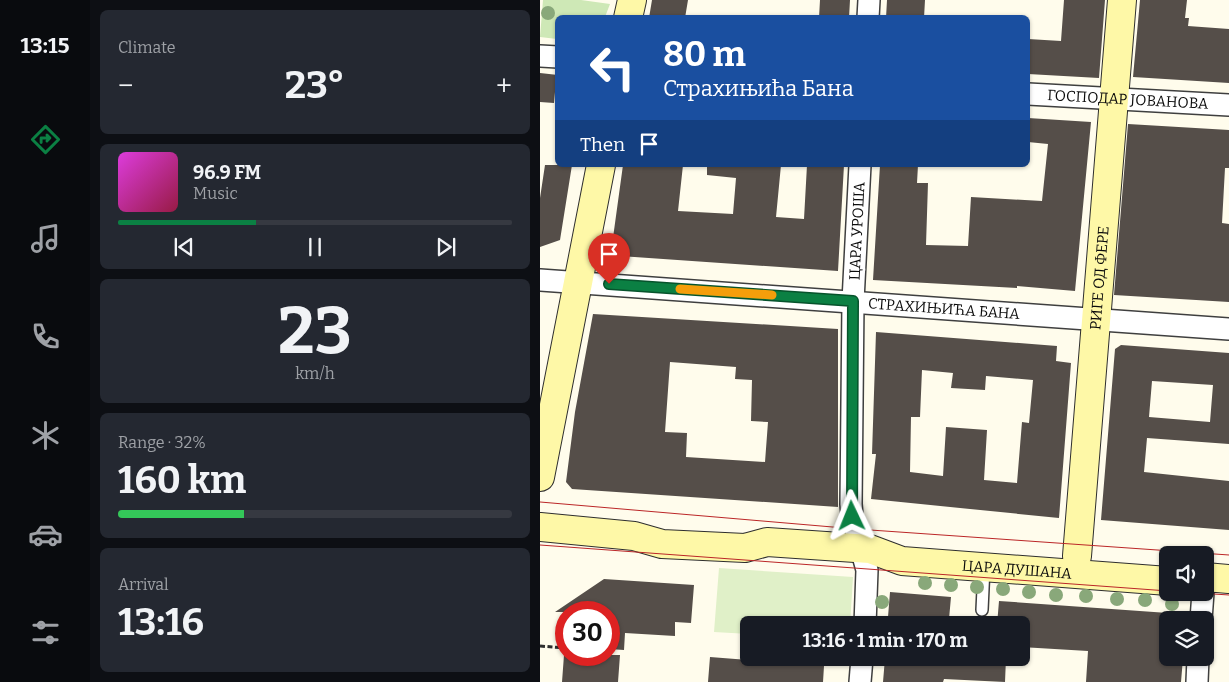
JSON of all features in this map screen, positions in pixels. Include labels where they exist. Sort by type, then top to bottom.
[{"type":"main road","points":[[629,15],[632,0]]},
{"type":"main road","name":"РИГЕ ОД ФЕРЕ","points":[[1077,556],[1122,0]]},
{"type":"main road","points":[[540,477],[601,167]]},
{"type":"main road","name":"ЦАРА ДУШАНА","points":[[540,527],[634,536],[662,544],[745,548],[768,542],[866,549],[902,543],[1159,562]]},
{"type":"main road","name":"ЦАРА ДУШАНА","points":[[866,549],[902,561],[1159,580]]},
{"type":"main road","points":[[1214,578],[1229,579]]},
{"type":"street","points":[[868,15],[869,0]]},
{"type":"street","points":[[540,56],[555,57]]},
{"type":"street","name":"ГОСПОДАР ЈОВАНОВА","points":[[1030,94],[1114,101],[1229,105]]},
{"type":"street","name":"ЦАРА УРОША","points":[[860,167],[853,301],[851,504],[854,524],[866,549],[868,585],[866,616]]},
{"type":"street","name":"СТРАХИЊИЋА БАНА","points":[[540,280],[1229,329]]},
{"type":"street","points":[[860,682],[861,666]]},
{"type":"street","points":[[1197,682],[1198,666]]},
{"type":"lane","points":[[982,610],[984,567]]},
{"type":"path","points":[[540,646],[555,647]]},
{"type":"green space","points":[[543,0],[581,0],[610,4],[606,15],[555,15],[555,39],[540,37]]},
{"type":"green space","points":[[719,568],[853,577],[851,616],[740,616],[740,633],[714,632]]},
{"type":"building","points":[[652,0],[688,0],[686,15],[650,15]]},
{"type":"building","points":[[820,0],[850,0],[849,15],[819,15]]},
{"type":"building","points":[[887,0],[925,0],[924,15],[886,15]]},
{"type":"building","points":[[1064,0],[1105,0],[1099,78],[1030,74],[1030,39],[1061,41]]},
{"type":"building","points":[[1140,0],[1187,0],[1185,18],[1189,18],[1188,26],[1229,29],[1229,83],[1133,77]]},
{"type":"building","points":[[540,73],[555,75],[554,103],[540,102]]},
{"type":"building","points":[[1030,118],[1091,122],[1075,291],[1017,286],[1017,288],[873,280],[880,167],[918,167],[917,183],[928,183],[926,245],[968,246],[971,197],[1042,201],[1048,144],[1030,142]]},
{"type":"building","points":[[1128,124],[1229,130],[1229,168],[1225,168],[1222,223],[1229,224],[1229,302],[1114,295]]},
{"type":"building","points":[[545,165],[572,167],[560,240],[540,247],[540,198]]},
{"type":"building","points":[[623,167],[683,167],[678,211],[733,214],[736,178],[707,175],[707,167],[781,167],[776,217],[804,219],[807,167],[844,167],[838,271],[620,256],[612,245]]},
{"type":"building","points":[[593,314],[838,329],[838,507],[572,489],[566,482],[575,412]],"holes":[[[670,362],[736,367],[735,379],[752,380],[751,421],[768,422],[765,462],[686,457],[687,433],[665,432]]]},
{"type":"building","points":[[876,332],[1057,346],[1056,361],[1071,363],[1059,518],[871,499],[876,454],[872,454]],"holes":[[[922,370],[953,373],[951,388],[985,390],[986,376],[1033,380],[1029,423],[1022,422],[1017,483],[984,480],[987,430],[946,427],[943,476],[910,472],[911,417],[920,417]]]},
{"type":"building","points":[[1121,345],[1229,353],[1229,444],[1147,438],[1144,472],[1229,481],[1229,530],[1101,520],[1115,349]],"holes":[[[1152,381],[1213,385],[1210,422],[1149,417]]]},
{"type":"building","points":[[604,579],[694,585],[691,623],[675,622],[675,636],[625,633],[624,650],[620,650],[620,601],[571,601]]},
{"type":"building","points":[[890,592],[951,597],[949,616],[888,616]]},
{"type":"building","points":[[999,601],[1159,612],[1159,666],[1182,666],[1181,682],[1086,682],[1088,651],[1030,648],[1030,616],[998,616]]},
{"type":"building","points":[[710,657],[740,659],[740,666],[824,666],[823,682],[708,682]]},
{"type":"building","points":[[563,666],[619,666],[618,682],[562,682]]},
{"type":"building","points":[[884,666],[1006,666],[1005,682],[944,679],[943,682],[883,682]]},
{"type":"tram line","points":[[540,502],[856,529],[1229,555]]},
{"type":"tram line","points":[[540,545],[1159,590]]},
{"type":"tram line","points":[[1214,594],[1229,595]]},
{"type":"slow traffic","points":[[680,289],[772,295]]},
{"type":"route","points":[[609,284],[853,301],[852,516]]}]
